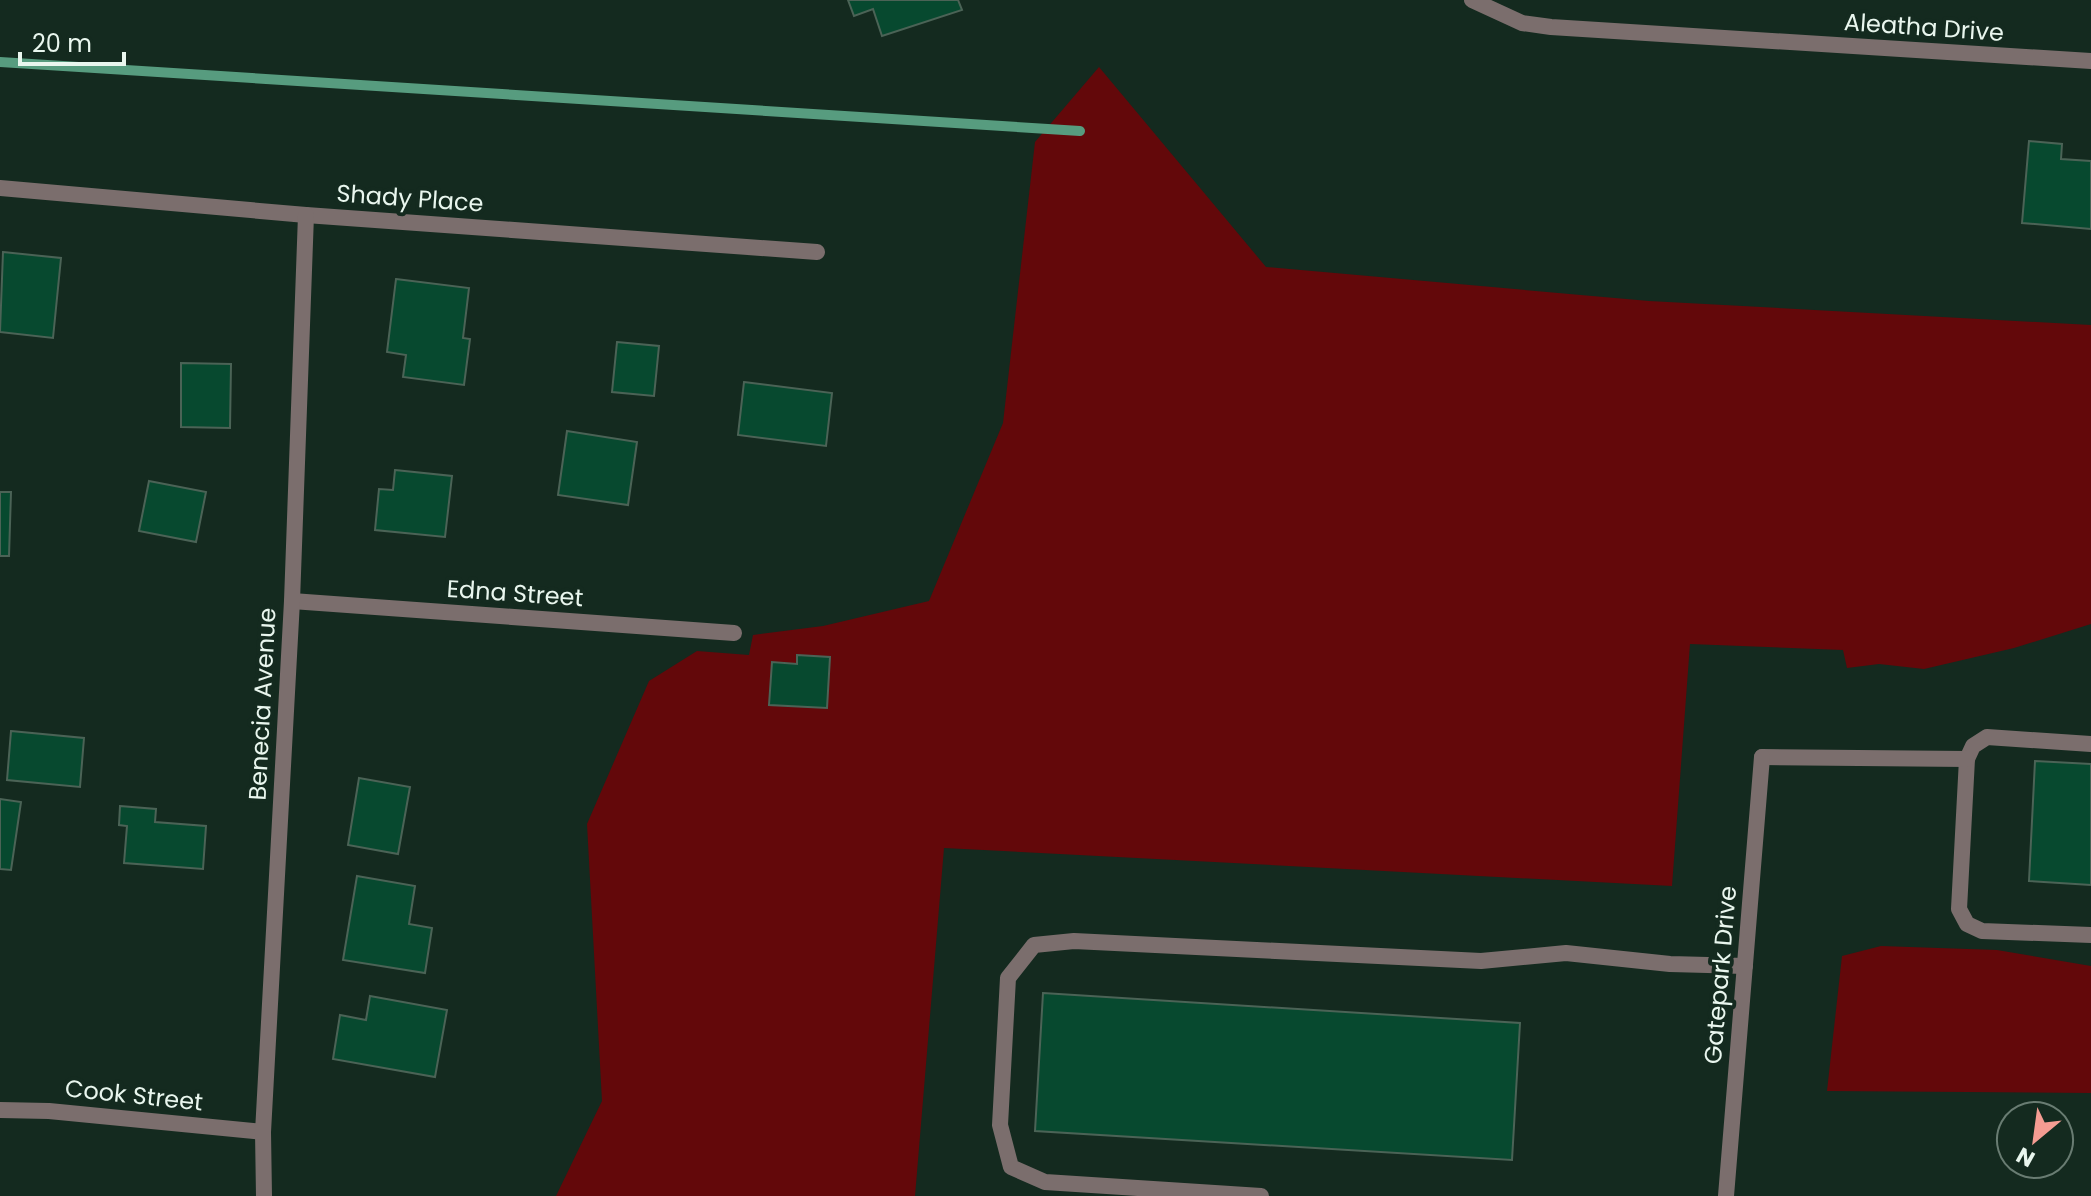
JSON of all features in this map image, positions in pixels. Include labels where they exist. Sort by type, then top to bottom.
[{"type":"street","name":"Aleatha Drive","points":[[1472,0],[1522,23],[1551,27],[2091,61]]},
{"type":"street","name":"Shady Place","points":[[0,188],[306,215],[817,252]]},
{"type":"street","name":"Benecia Avenue","points":[[264,1196],[263,1132],[292,601],[306,215]]},
{"type":"street","name":"Edna Street","points":[[292,601],[734,633]]},
{"type":"street","points":[[2091,744],[1987,737],[1973,746],[1967,759],[1959,909],[1967,924],[1982,931],[2091,935]]},
{"type":"street","name":"Gatepark Drive","points":[[1726,1196],[1762,757],[1967,759]]},
{"type":"street","points":[[1261,1196],[1045,1182],[1011,1167],[1000,1125],[1008,978],[1034,945],[1074,941],[1481,961],[1566,953],[1670,964],[1745,966]]},
{"type":"street","name":"Cook Street","points":[[0,1110],[49,1111],[263,1132]]},
{"type":"shaded area","points":[[1099,67],[1266,267],[1649,301],[2091,325],[2091,624],[2014,648],[1924,669],[1879,664],[1847,668],[1843,650],[1690,644],[1672,886],[944,848],[915,1196],[556,1196],[602,1101],[587,824],[649,681],[697,651],[749,655],[753,635],[823,626],[929,601],[1003,423],[1035,142]]},
{"type":"shaded area","points":[[1881,946],[1997,950],[2091,966],[2091,1093],[1827,1091],[1842,956]]},
{"type":"building","points":[[848,0],[958,0],[962,10],[882,36],[873,9],[854,16]]},
{"type":"building","points":[[2029,141],[2062,144],[2061,159],[2091,161],[2091,229],[2022,223]]},
{"type":"building","points":[[3,252],[61,258],[53,338],[0,332]]},
{"type":"building","points":[[396,279],[469,288],[463,338],[470,339],[464,385],[403,377],[406,355],[387,352]]},
{"type":"building","points":[[617,342],[659,346],[654,396],[612,392]]},
{"type":"building","points":[[181,363],[231,364],[230,428],[181,427]]},
{"type":"building","points":[[744,382],[832,393],[826,446],[738,435]]},
{"type":"building","points":[[567,431],[637,442],[628,505],[558,495]]},
{"type":"building","points":[[395,470],[452,476],[445,537],[375,530],[379,489],[393,490]]},
{"type":"building","points":[[149,481],[206,492],[196,542],[139,531]]},
{"type":"building","points":[[0,492],[11,492],[9,556],[0,556]]},
{"type":"building","points":[[797,655],[830,657],[827,708],[769,705],[772,662],[797,664]]},
{"type":"building","points":[[11,731],[84,738],[80,787],[7,780]]},
{"type":"building","points":[[2035,761],[2091,764],[2091,885],[2029,881]]},
{"type":"building","points":[[359,778],[410,787],[398,854],[348,845]]},
{"type":"building","points":[[0,799],[21,802],[11,870],[0,869]]},
{"type":"building","points":[[120,806],[156,809],[155,822],[206,826],[203,869],[124,863],[127,826],[119,825]]},
{"type":"building","points":[[357,876],[415,886],[409,924],[432,928],[425,973],[343,960]]},
{"type":"building","points":[[1043,993],[1520,1023],[1512,1160],[1035,1131]]},
{"type":"building","points":[[370,996],[447,1010],[435,1077],[333,1059],[340,1015],[366,1020]]},
{"type":"waterway","points":[[0,62],[1080,131]]}]
